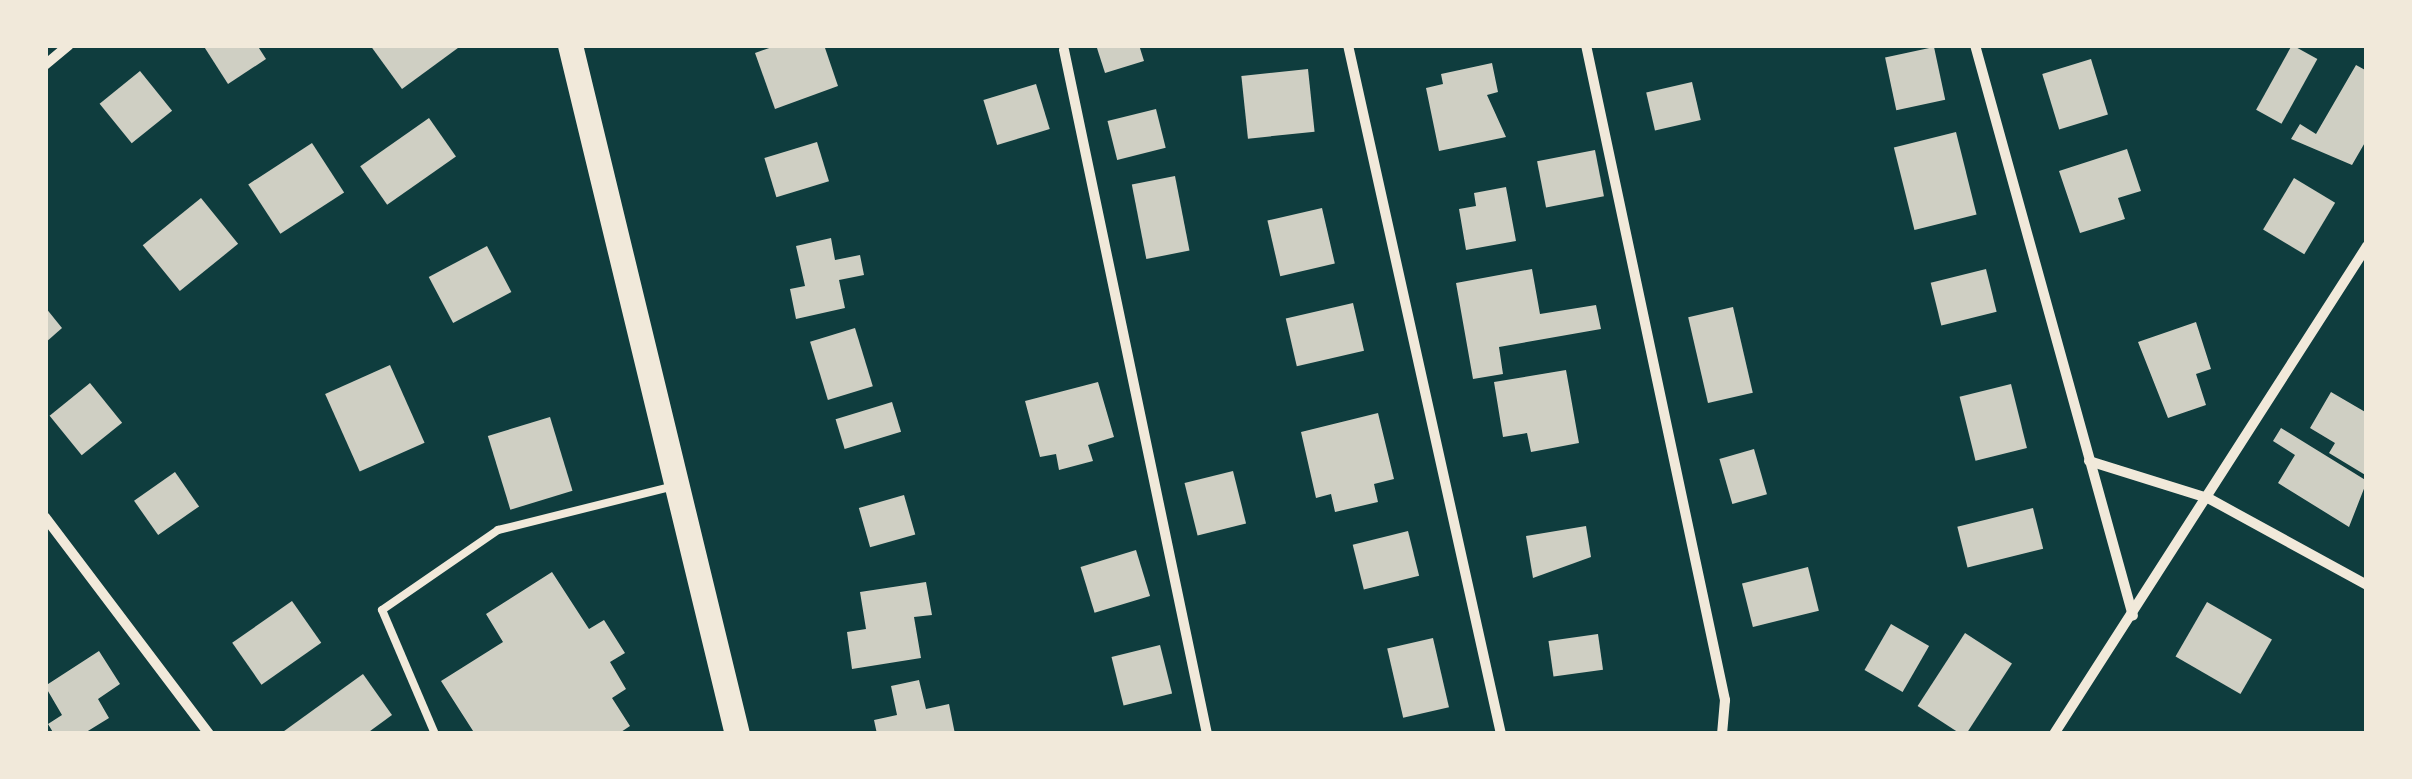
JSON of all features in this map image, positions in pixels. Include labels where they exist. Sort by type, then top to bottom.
[{"type":"main road","points":[[570,45],[680,485],[737,734]]},
{"type":"street","points":[[45,65],[69,45]]},
{"type":"street","points":[[1348,45],[1501,734]]},
{"type":"street","points":[[1586,45],[1725,700],[1722,734]]},
{"type":"street","points":[[1974,45],[2133,616]]},
{"type":"street","points":[[1064,50],[1207,734]]},
{"type":"street","points":[[2054,734],[2367,246]]},
{"type":"street","points":[[2090,461],[2208,498],[2367,585]]},
{"type":"street","points":[[45,517],[209,734]]},
{"type":"lane","points":[[435,734],[382,610],[498,530],[680,485]]},
{"type":"building","points":[[203,45],[257,45],[266,59],[228,84]]},
{"type":"building","points":[[370,45],[462,45],[402,89]]},
{"type":"building","points":[[778,45],[824,45],[838,86],[775,109],[755,53]]},
{"type":"building","points":[[1096,45],[1139,45],[1144,61],[1105,73]]},
{"type":"building","points":[[2292,45],[2317,59],[2281,124],[2256,110]]},
{"type":"building","points":[[1934,47],[1945,100],[1896,110],[1885,57]]},
{"type":"building","points":[[2091,59],[2108,114],[2059,129],[2042,74]]},
{"type":"building","points":[[1492,63],[1498,92],[1487,95],[1506,137],[1439,151],[1426,88],[1443,84],[1441,74]]},
{"type":"building","points":[[2356,65],[2367,71],[2367,139],[2352,165],[2291,139],[2300,124],[2316,134]]},
{"type":"building","points":[[1308,69],[1315,132],[1248,139],[1241,76]]},
{"type":"building","points":[[140,71],[172,111],[132,143],[100,104]]},
{"type":"building","points":[[1692,82],[1701,120],[1655,131],[1646,93]]},
{"type":"building","points":[[1036,84],[1050,129],[997,145],[983,100]]},
{"type":"building","points":[[1156,109],[1166,148],[1117,160],[1107,121]]},
{"type":"building","points":[[429,118],[456,157],[387,205],[360,166]]},
{"type":"building","points":[[1956,132],[1977,214],[1914,230],[1894,147]]},
{"type":"building","points":[[817,142],[829,181],[776,197],[764,158]]},
{"type":"building","points":[[312,143],[344,192],[280,234],[248,184]]},
{"type":"building","points":[[2127,149],[2141,191],[2118,198],[2125,219],[2080,233],[2059,171]]},
{"type":"building","points":[[1595,150],[1604,196],[1546,207],[1537,161]]},
{"type":"building","points":[[1175,176],[1190,251],[1146,259],[1132,184]]},
{"type":"building","points":[[2294,178],[2335,203],[2304,254],[2263,229]]},
{"type":"building","points":[[1506,187],[1516,241],[1466,250],[1459,209],[1476,206],[1474,193]]},
{"type":"building","points":[[201,198],[238,244],[180,291],[143,245]]},
{"type":"building","points":[[1322,208],[1335,264],[1280,276],[1267,221]]},
{"type":"building","points":[[831,238],[835,260],[860,255],[864,275],[839,280],[845,308],[796,319],[790,289],[805,286],[796,246]]},
{"type":"building","points":[[487,246],[511,292],[453,323],[429,277]]},
{"type":"building","points":[[1532,269],[1540,314],[1596,305],[1601,329],[1499,347],[1503,374],[1473,379],[1456,283]]},
{"type":"building","points":[[1986,269],[1997,312],[1941,325],[1931,283]]},
{"type":"building","points":[[1353,303],[1364,351],[1297,366],[1286,319]]},
{"type":"building","points":[[45,307],[62,328],[45,343]]},
{"type":"building","points":[[1733,307],[1753,393],[1708,403],[1688,317]]},
{"type":"building","points":[[2196,322],[2211,369],[2196,374],[2206,405],[2168,418],[2138,342]]},
{"type":"building","points":[[855,328],[873,386],[828,400],[810,342]]},
{"type":"building","points":[[390,365],[425,443],[360,472],[325,394]]},
{"type":"building","points":[[1566,370],[1579,443],[1531,452],[1527,433],[1503,437],[1494,382]]},
{"type":"building","points":[[1098,382],[1114,437],[1088,445],[1093,461],[1059,470],[1056,454],[1040,457],[1025,401]]},
{"type":"building","points":[[90,383],[122,423],[82,455],[50,416]]},
{"type":"building","points":[[2011,384],[2027,448],[1976,461],[1960,397]]},
{"type":"building","points":[[2331,392],[2367,413],[2367,476],[2329,453],[2335,443],[2310,428]]},
{"type":"building","points":[[892,402],[901,432],[845,449],[836,419]]},
{"type":"building","points":[[1378,413],[1394,479],[1374,484],[1378,502],[1335,512],[1331,494],[1316,498],[1301,432]]},
{"type":"building","points":[[550,417],[573,491],[510,510],[488,436]]},
{"type":"building","points":[[2281,428],[2367,481],[2349,527],[2278,483],[2295,455],[2273,441]]},
{"type":"building","points":[[1754,449],[1767,494],[1732,504],[1719,459]]},
{"type":"building","points":[[1233,471],[1246,523],[1198,535],[1184,483]]},
{"type":"building","points":[[175,472],[199,506],[158,535],[134,501]]},
{"type":"building","points":[[904,495],[915,534],[870,547],[859,508]]},
{"type":"building","points":[[2033,508],[2043,549],[1967,568],[1957,527]]},
{"type":"building","points":[[1586,526],[1591,557],[1533,578],[1526,536]]},
{"type":"building","points":[[1408,531],[1419,576],[1364,589],[1353,545]]},
{"type":"building","points":[[1136,550],[1150,596],[1095,613],[1081,567]]},
{"type":"building","points":[[1808,567],[1819,611],[1753,627],[1742,583]]},
{"type":"building","points":[[552,572],[589,629],[604,620],[625,653],[610,662],[626,689],[612,698],[630,726],[618,734],[475,734],[441,681],[503,642],[486,614]]},
{"type":"building","points":[[926,582],[932,615],[914,617],[921,658],[852,669],[847,632],[866,629],[860,592]]},
{"type":"building","points":[[292,601],[321,643],[261,685],[232,643]]},
{"type":"building","points":[[2207,602],[2272,639],[2240,694],[2176,657]]},
{"type":"building","points":[[1891,624],[1929,646],[1903,692],[1864,670]]},
{"type":"building","points":[[1965,633],[2012,663],[1966,734],[1918,706]]},
{"type":"building","points":[[1598,634],[1603,670],[1553,677],[1548,641]]},
{"type":"building","points":[[1433,638],[1449,707],[1403,718],[1387,649]]},
{"type":"building","points":[[1160,645],[1172,694],[1124,706],[1111,657]]},
{"type":"building","points":[[99,651],[120,684],[98,699],[109,718],[83,734],[54,734],[48,724],[62,715],[45,686]]},
{"type":"building","points":[[363,674],[392,715],[366,734],[280,734]]},
{"type":"building","points":[[919,680],[926,709],[949,704],[955,734],[877,734],[874,720],[897,715],[891,686]]}]
